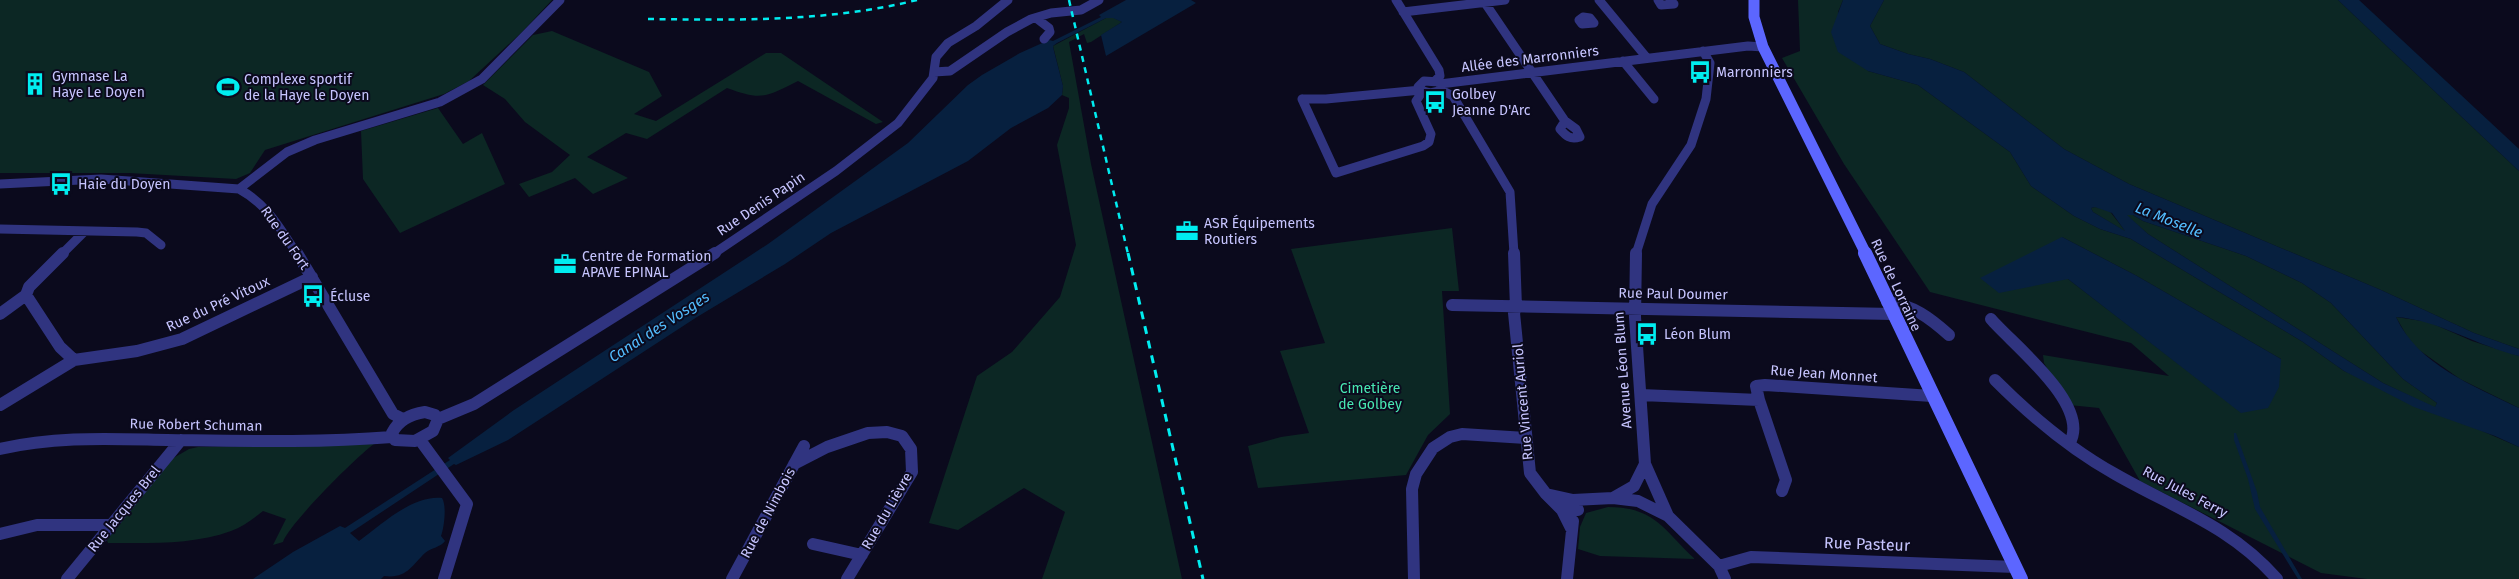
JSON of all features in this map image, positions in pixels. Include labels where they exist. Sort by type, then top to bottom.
[{"type":"main road","name":"Rue de Lorraine","points":[[1754,0],[1754,17],[1763,47],[1815,150],[2018,573]]},
{"type":"street","points":[[239,189],[266,166],[287,152],[315,140],[440,102],[460,93],[482,79],[560,0]]},
{"type":"street","name":"Rue Denis Papin","points":[[438,419],[474,404],[731,243],[820,182],[898,123],[917,100],[934,72],[933,68],[936,57],[948,43],[976,26],[1008,0]]},
{"type":"street","points":[[934,72],[950,71],[1036,18],[1055,12],[1084,9],[1093,6],[1100,0]]},
{"type":"street","points":[[1396,0],[1439,70],[1439,85]]},
{"type":"street","points":[[1403,12],[1505,0]]},
{"type":"street","points":[[1599,0],[1646,58]]},
{"type":"street","points":[[1658,0],[1661,4],[1668,6],[1674,4],[1670,0]]},
{"type":"street","points":[[1484,1],[1565,121]]},
{"type":"street","points":[[1590,18],[1611,14]]},
{"type":"street","points":[[1036,18],[1049,28],[1050,32],[1044,39]]},
{"type":"street","name":"Allée des Marronniers","points":[[1421,89],[1424,81],[1439,85],[1646,58],[1763,47]]},
{"type":"street","name":"Avenue Léon Blum","points":[[1668,516],[1645,464],[1635,309],[1636,253],[1646,218],[1657,195],[1691,145],[1706,99],[1710,63],[1704,52]]},
{"type":"street","points":[[1623,61],[1654,99]]},
{"type":"street","name":"Rue Vincent Auriol","points":[[1439,85],[1453,96],[1510,192],[1513,211],[1516,307],[1514,313],[1530,473],[1545,494],[1562,510],[1571,528]]},
{"type":"street","points":[[1421,89],[1416,101],[1431,134],[1429,142],[1423,146],[1336,173],[1302,100],[1421,89]]},
{"type":"street","name":"Rue du Fort","points":[[0,184],[101,179],[239,189],[254,197],[269,212],[312,278],[393,414],[403,419]]},
{"type":"street","points":[[0,229],[137,232],[146,233],[161,245]]},
{"type":"street","points":[[0,314],[26,295],[29,287],[85,231]]},
{"type":"street","name":"Rue du Pré Vitoux","points":[[74,360],[123,355],[164,346],[199,332],[312,278]]},
{"type":"street","points":[[0,405],[74,360],[65,355],[36,307],[26,295]]},
{"type":"street","points":[[1890,308],[1904,304],[1920,310],[1949,335]]},
{"type":"street","name":"Rue Paul Doumer","points":[[1452,305],[1635,309],[1890,308]]},
{"type":"street","points":[[1990,319],[1999,331],[2034,361],[2053,388],[2073,420],[2074,438],[2069,444]]},
{"type":"street","name":"Rue Jules Ferry","points":[[1994,380],[2034,419],[2069,444],[2115,474],[2240,541],[2277,579]]},
{"type":"street","name":"Rue Jean Monnet","points":[[1759,400],[1756,386],[1764,385],[1932,396]]},
{"type":"street","points":[[1642,395],[1759,400],[1786,480],[1782,491]]},
{"type":"street","points":[[392,437],[393,428],[403,419],[425,412],[435,415],[438,419],[432,432],[420,440],[452,479],[467,504],[460,530],[448,554],[444,579]]},
{"type":"street","name":"Rue du Lièvre","points":[[794,464],[834,443],[869,431],[892,433],[907,442],[914,456],[912,472],[847,579]]},
{"type":"street","points":[[1414,579],[1412,489],[1416,474],[1433,448],[1450,437],[1462,434],[1526,438]]},
{"type":"street","name":"Rue Robert Schuman","points":[[0,449],[42,439],[60,438],[358,440],[392,437],[406,443],[420,440]]},
{"type":"street","name":"Rue Jacques Brel","points":[[67,579],[181,440]]},
{"type":"street","name":"Rue de Nimbois","points":[[732,579],[804,446]]},
{"type":"street","name":"Avenue Léon Blum","points":[[1634,486],[1645,464]]},
{"type":"street","points":[[1613,498],[1634,486],[1656,492]]},
{"type":"street","points":[[1634,486],[1638,501]]},
{"type":"street","points":[[1638,501],[1656,492]]},
{"type":"street","points":[[1545,494],[1578,504]]},
{"type":"street","points":[[1562,510],[1578,504],[1613,498],[1638,501],[1668,516],[1718,566],[1725,579]]},
{"type":"street","points":[[1567,579],[1571,528],[1578,504]]},
{"type":"street","points":[[0,534],[37,525],[110,525]]},
{"type":"street","name":"Rue du Lièvre","points":[[813,544],[862,555]]},
{"type":"street","name":"Rue Pasteur","points":[[1718,566],[1751,557],[2018,573]]},
{"type":"green space","name":"Complexe sportif de la Haye le Doyen","points":[[0,0],[552,0],[522,32],[469,81],[444,94],[265,150],[250,173],[236,179],[129,173],[0,173]]},
{"type":"green space","points":[[1798,0],[1843,0],[1838,12],[1868,71],[1918,85],[2010,152],[2031,186],[2074,216],[2100,229],[2131,239],[2303,342],[2344,371],[2519,447],[2519,579],[2367,579],[2321,573],[2140,481],[2099,408],[2069,405],[2044,363],[2043,355],[2169,376],[2131,343],[1930,292],[1844,164],[1782,58],[1800,51]],"holes":[[[2062,237],[2137,276],[2281,359],[2241,412],[2068,279]]]},
{"type":"green space","points":[[1884,0],[2338,0],[2519,171],[2519,349],[2474,333],[2381,290],[2129,184],[2064,149],[1964,72],[1930,59],[1908,54],[1880,44],[1870,26]]},
{"type":"green space","points":[[1106,18],[1114,18],[1122,22],[1091,42],[1087,43],[1084,34],[1069,42],[1091,164],[1182,579],[1042,579],[1065,512],[1024,488],[958,530],[929,523],[977,376],[1012,352],[1060,297],[1076,245],[1057,145],[1069,108],[1069,98],[1062,95],[1063,86],[1053,46]]},
{"type":"green space","points":[[552,31],[649,72],[662,96],[634,114],[656,121],[766,53],[781,53],[883,122],[876,124],[798,81],[771,94],[756,96],[727,88],[647,139],[626,133],[587,157],[628,178],[593,194],[575,178],[529,197],[519,184],[552,172],[570,155],[525,122],[505,99],[483,85],[533,35]]},
{"type":"green space","points":[[438,108],[463,144],[482,133],[505,184],[400,233],[363,179],[361,131]]},
{"type":"green space","points":[[2091,208],[2108,209],[2126,232],[2093,212]]},
{"type":"green space","points":[[2126,215],[2133,215],[2143,221],[2246,256],[2302,283],[2331,303],[2403,379],[2437,403],[2435,408],[2383,383],[2148,234]]},
{"type":"green space","name":"Cimetière de Golbey","points":[[1452,228],[1459,291],[1442,291],[1450,414],[1428,435],[1406,475],[1258,488],[1248,446],[1281,437],[1309,433],[1280,351],[1325,343],[1291,249]]},
{"type":"green space","points":[[2396,317],[2429,322],[2472,341],[2519,356],[2519,408],[2460,379],[2412,345]]},
{"type":"green space","points":[[374,444],[339,476],[297,521],[283,542],[273,545],[286,519],[263,511],[235,529],[216,536],[186,541],[108,543],[107,540],[170,460],[189,449],[198,447]]},
{"type":"green space","points":[[1608,507],[1624,508],[1648,516],[1667,530],[1695,559],[1600,556],[1578,549],[1580,527],[1586,513]]},
{"type":"water","name":"Canal des Vosges","points":[[1126,0],[1191,0],[1196,3],[1106,56],[1101,35],[1122,22],[1113,18],[1106,18],[1057,43],[1053,46],[1063,86],[1062,95],[1048,108],[1011,128],[968,161],[831,233],[785,264],[697,317],[508,440],[456,465],[454,464],[350,533],[359,541],[408,506],[431,498],[442,498],[445,511],[441,536],[445,541],[425,553],[404,573],[384,576],[381,579],[253,579],[293,552],[340,526],[345,528],[450,460],[448,458],[514,410],[768,244],[908,143],[968,85],[982,75],[1020,53],[1049,40],[1053,41],[1101,17],[1099,15]]},
{"type":"water","name":"La Moselle","points":[[1843,0],[1884,0],[1870,26],[1880,44],[1908,54],[1930,59],[1964,72],[2064,149],[2129,184],[2381,290],[2474,333],[2519,349],[2519,356],[2503,352],[2443,328],[2412,319],[2396,317],[2406,334],[2433,361],[2466,382],[2519,408],[2519,447],[2495,436],[2414,407],[2344,371],[2303,342],[2131,239],[2100,229],[2074,216],[2031,186],[2010,152],[1918,85],[1868,71],[1838,52],[1831,32]],"holes":[[[2095,207],[2112,213],[2125,231],[2093,212],[2091,208]],[[2127,215],[2133,215],[2143,221],[2246,256],[2302,283],[2331,303],[2403,379],[2437,403],[2435,407],[2383,383],[2148,234]]]},
{"type":"water","points":[[2338,0],[2359,0],[2519,149],[2519,171]]},
{"type":"water","points":[[2062,237],[2137,276],[2281,359],[2279,387],[2268,408],[2241,413],[2068,279],[1999,293],[1980,278]]},
{"type":"water","points":[[2234,433],[2236,433],[2257,492],[2260,507],[2302,579],[2298,579],[2255,509],[2248,479],[2234,440]]},
{"type":"railway","points":[[648,19],[716,20],[817,16],[884,7],[917,0]]},
{"type":"railway","points":[[1069,0],[1128,254]]},
{"type":"railway","points":[[1128,253],[1203,579]]},
{"type":"place","name":"Marronniers","points":[[1700,72]]},
{"type":"place","name":"Gymnase La Haye Le Doyen","points":[[35,84]]},
{"type":"place","name":"Complexe sportif de la Haye le Doyen","points":[[228,87]]},
{"type":"place","name":"Golbey Jeanne D'Arc","points":[[1435,102]]},
{"type":"place","name":"Haie du Doyen","points":[[61,184]]},
{"type":"place","name":"ASR Équipements Routiers","points":[[1187,231]]},
{"type":"place","name":"Centre de Formation APAVE EPINAL","points":[[565,264]]},
{"type":"place","name":"Écluse","points":[[313,296]]},
{"type":"place","name":"Léon Blum","points":[[1647,334]]}]
